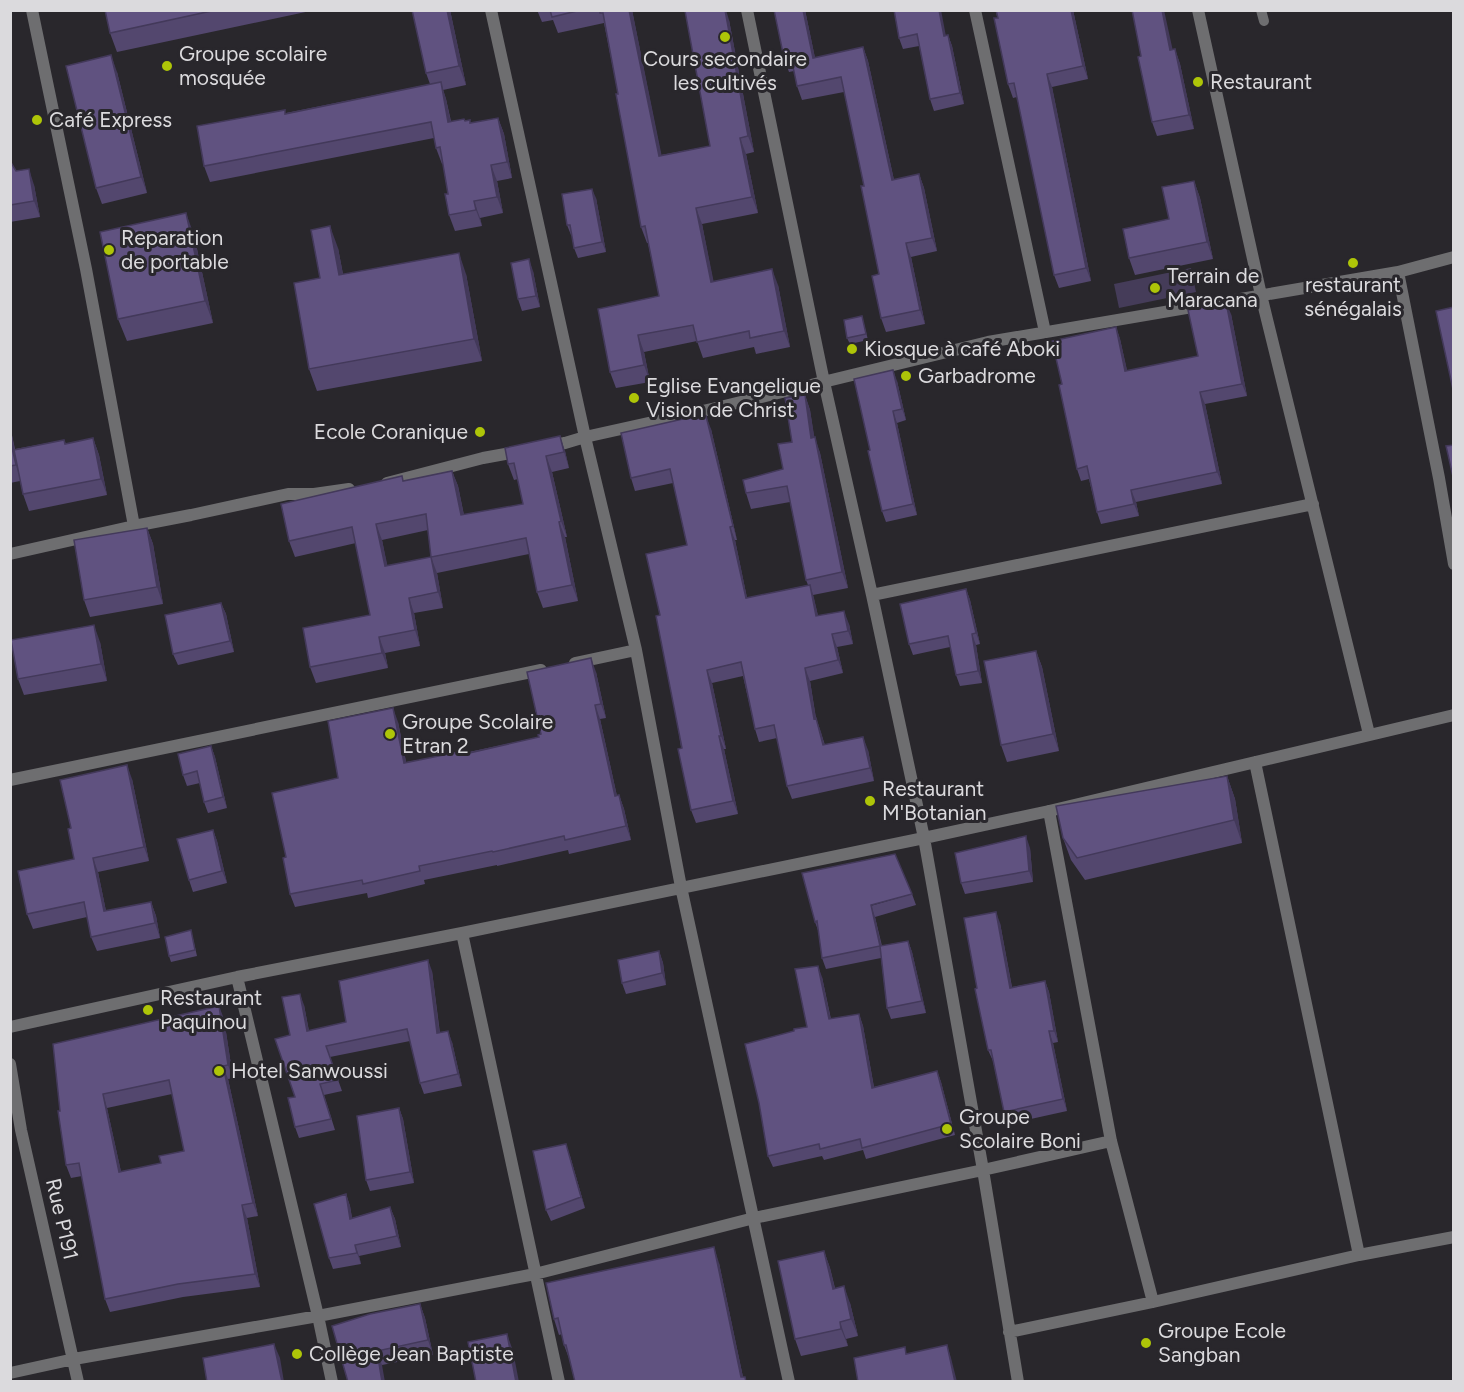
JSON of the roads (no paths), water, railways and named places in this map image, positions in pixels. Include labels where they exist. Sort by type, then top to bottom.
[{"type":"street","points":[[32,10],[86,269],[134,526]]},
{"type":"street","points":[[491,10],[585,436],[636,650],[681,887],[789,1382]]},
{"type":"street","points":[[747,10],[824,382],[873,595],[924,838],[1018,1382]]},
{"type":"street","points":[[975,10],[1045,332]]},
{"type":"street","points":[[1198,10],[1261,295],[1369,734]]},
{"type":"street","points":[[10,554],[288,494],[314,494],[367,486],[483,458],[565,443],[585,436],[716,408],[988,342],[1398,272],[1454,257]]},
{"type":"street","points":[[1398,272],[1454,564]]},
{"type":"street","points":[[873,595],[1313,504]]},
{"type":"street","points":[[10,780],[636,650]]},
{"type":"street","points":[[10,1027],[237,976],[462,933],[924,838],[1454,715]]},
{"type":"street","points":[[1255,762],[1359,1255]]},
{"type":"street","points":[[1048,811],[1111,1141],[1154,1302]]},
{"type":"street","points":[[462,933],[559,1382]]},
{"type":"street","points":[[237,976],[332,1382]]},
{"type":"street","name":"Rue P191","points":[[10,1064],[16,1131],[78,1382]]},
{"type":"street","points":[[10,1374],[74,1359],[318,1316],[535,1274],[754,1218],[1111,1141]]},
{"type":"street","points":[[1009,1332],[1154,1302],[1359,1255],[1454,1238]]},
{"type":"place","name":"Cours secondaire les cultivés","points":[[725,37]]},
{"type":"place","name":"Groupe scolaire mosquée","points":[[167,66]]},
{"type":"place","name":"Restaurant","points":[[1198,82]]},
{"type":"place","name":"Café Express","points":[[37,120]]},
{"type":"place","name":"Reparation de portable","points":[[109,250]]},
{"type":"place","name":"restaurant sénégalais","points":[[1353,263]]},
{"type":"place","name":"Terrain de Maracana","points":[[1155,288]]},
{"type":"place","name":"Kiosque à café Aboki","points":[[852,349]]},
{"type":"place","name":"Garbadrome","points":[[906,376]]},
{"type":"place","name":"Eglise Evangelique Vision de Christ","points":[[634,398]]},
{"type":"place","name":"Ecole Coranique","points":[[480,432]]},
{"type":"place","name":"Groupe Scolaire Etran 2","points":[[390,734]]},
{"type":"place","name":"Restaurant M'Botanian","points":[[870,801]]},
{"type":"place","name":"Restaurant Paquinou","points":[[148,1010]]},
{"type":"place","name":"Hotel Sanwoussi","points":[[219,1071]]},
{"type":"place","name":"Groupe Scolaire Boni","points":[[947,1129]]},
{"type":"place","name":"Groupe Ecole Sangban","points":[[1146,1343]]},
{"type":"place","name":"Collège Jean Baptiste","points":[[297,1354]]}]
